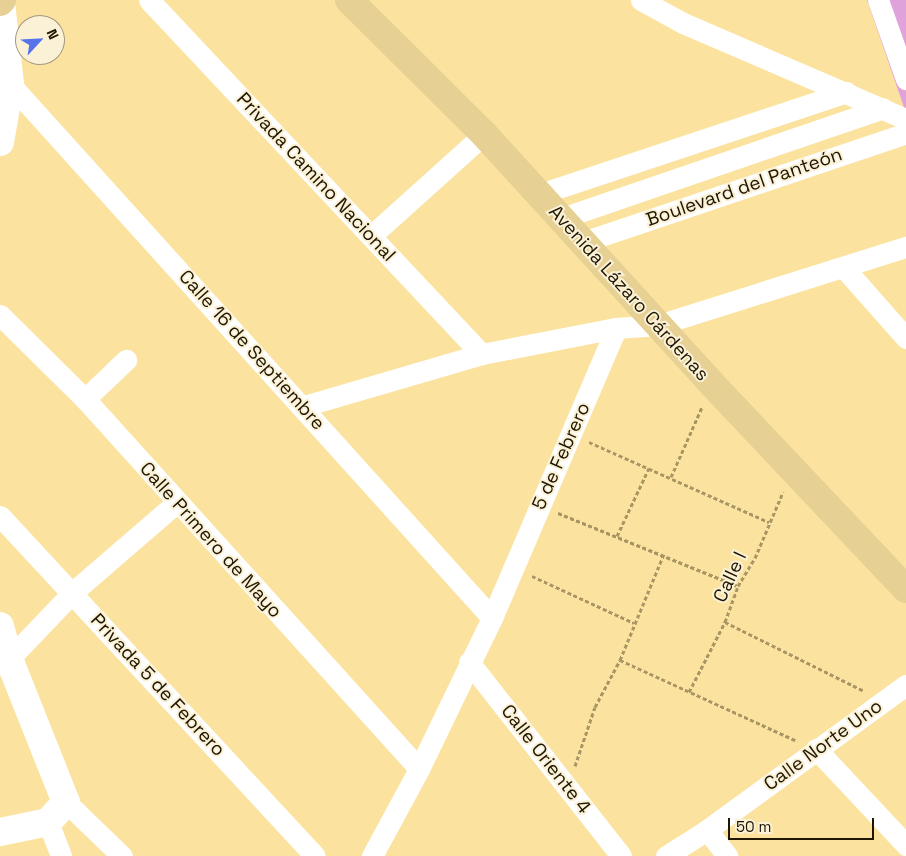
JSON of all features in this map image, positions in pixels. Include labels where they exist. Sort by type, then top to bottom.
[{"type":"main road","name":"Avenida Lázaro Cárdenas","points":[[349,0],[484,134],[712,384],[906,589]]},
{"type":"street","name":"Privada Camino Nacional","points":[[150,0],[482,354]]},
{"type":"street","points":[[641,0],[683,23],[906,119]]},
{"type":"street","points":[[878,0],[906,79]]},
{"type":"street","points":[[0,142],[10,84],[1,1]]},
{"type":"street","name":"Calle 16 de Septiembre","points":[[10,84],[304,406],[492,618]]},
{"type":"street","points":[[540,194],[846,92]]},
{"type":"street","name":"Boulevard del Panteón","points":[[562,218],[883,108]]},
{"type":"street","name":"Boulevard del Panteón","points":[[582,242],[906,133]]},
{"type":"street","points":[[372,235],[484,134]]},
{"type":"street","points":[[304,406],[482,354],[616,328],[658,325],[906,247]]},
{"type":"street","points":[[844,268],[906,338]]},
{"type":"street","name":"Calle Primero de Mayo","points":[[0,315],[85,400],[176,503],[419,769]]},
{"type":"street","name":"5 de Febrero","points":[[372,856],[419,769],[469,662],[492,618],[616,328]]},
{"type":"street","points":[[85,400],[126,360]]},
{"type":"street","points":[[9,659],[73,592],[176,503]]},
{"type":"street","name":"Privada 5 de Febrero","points":[[0,516],[73,592],[315,856]]},
{"type":"street","points":[[0,626],[9,659],[66,802],[122,856]]},
{"type":"street","name":"Calle Oriente 4","points":[[469,662],[621,856]]},
{"type":"street","name":"Calle Norte Uno","points":[[666,856],[707,830],[906,685]]},
{"type":"street","points":[[816,750],[906,845]]},
{"type":"street","points":[[0,832],[48,822],[66,802]]},
{"type":"street","points":[[48,822],[61,856]]},
{"type":"street","points":[[707,830],[727,856]]},
{"type":"path","points":[[671,477],[712,384]]},
{"type":"path","points":[[571,434],[769,522]]},
{"type":"path","points":[[617,536],[649,468]]},
{"type":"path","name":"Calle I","points":[[689,692],[725,622],[738,586],[755,558],[769,522],[793,471]]},
{"type":"path","points":[[539,505],[664,554],[738,586]]},
{"type":"path","points":[[568,786],[595,707],[620,660],[664,554]]},
{"type":"path","points":[[513,567],[634,623]]},
{"type":"path","points":[[725,622],[883,701]]},
{"type":"path","points":[[620,660],[816,750]]},
{"type":"shaded area","points":[[867,0],[906,0],[906,113]]}]
